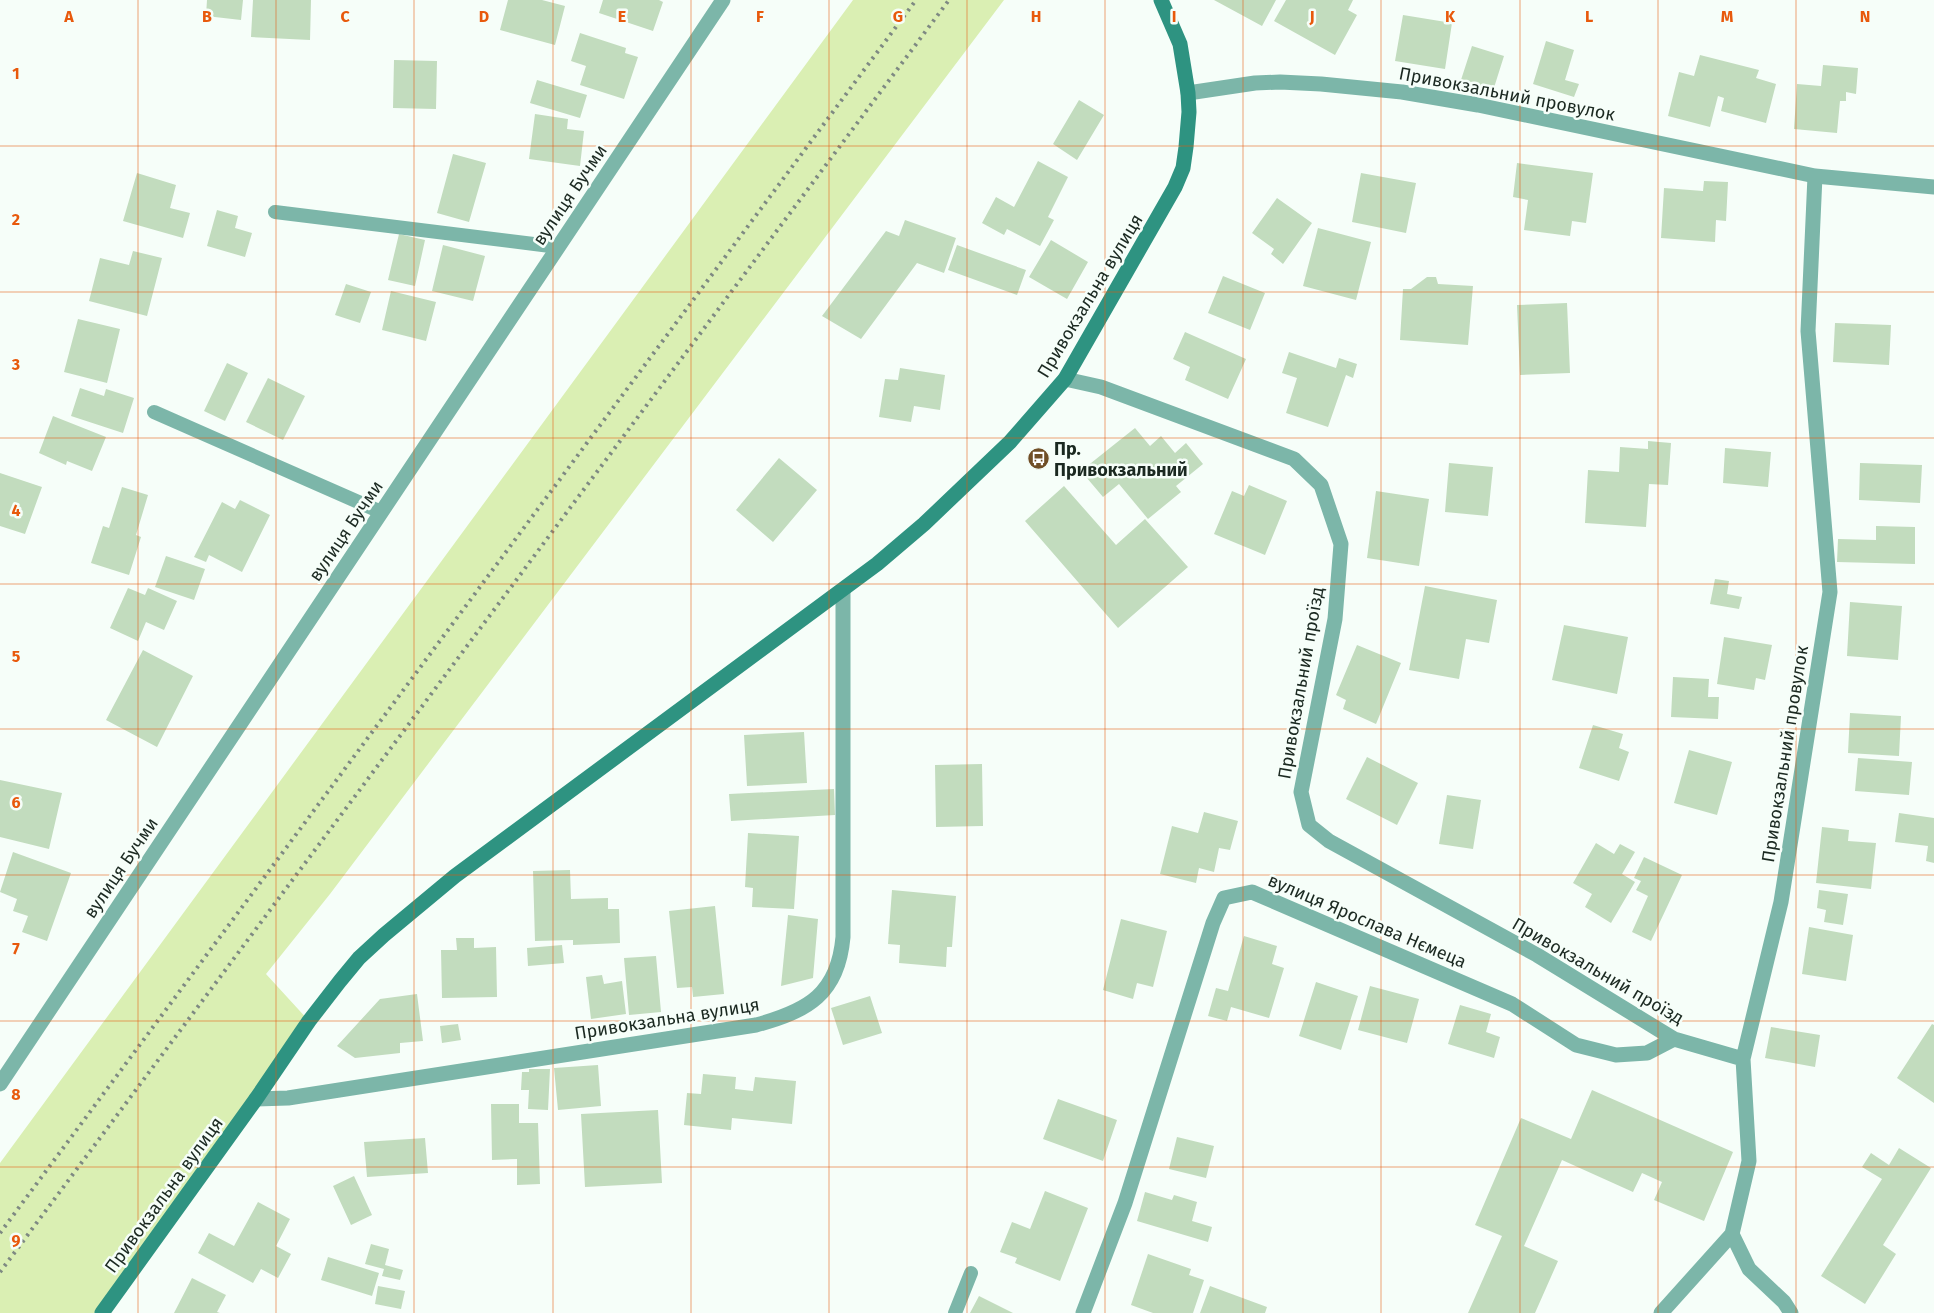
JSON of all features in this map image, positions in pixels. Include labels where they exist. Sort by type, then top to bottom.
[{"type":"street","name":"вулиця Бучми","points":[[0,1084],[723,0]]},
{"type":"street","name":"Привокзальна вулиця","points":[[102,1313],[256,1099],[309,1021],[359,958],[455,876],[877,564],[1010,442],[1065,379],[1176,187],[1183,168],[1189,112],[1188,93],[1180,44],[1161,0]]},
{"type":"street","name":"Привокзальний провулок","points":[[1188,93],[1255,83],[1280,82],[1402,92],[1478,105],[1815,176],[1934,187]]},
{"type":"street","name":"Привокзальний провулок","points":[[1732,1234],[1749,1161],[1743,1059],[1781,902],[1830,592],[1808,331],[1815,176]]},
{"type":"street","name":"Привокзальний проїзд","points":[[1065,379],[1101,386],[1294,459],[1321,485],[1341,544],[1335,619],[1301,792],[1309,825],[1329,841],[1537,955],[1674,1039],[1743,1059]]},
{"type":"street","name":"Привокзальна вулиця","points":[[256,1099],[288,1098],[756,1025],[775,1020],[793,1012],[808,1004],[824,991],[838,966],[843,937],[843,590]]},
{"type":"street","name":"вулиця Ярослава Нємеца","points":[[1083,1313],[1126,1203],[1213,923],[1224,898],[1252,892],[1512,1004],[1576,1045],[1616,1055],[1647,1053],[1674,1039]]},
{"type":"street","points":[[1661,1313],[1732,1234],[1749,1269],[1784,1302],[1791,1313]]},
{"type":"lane","points":[[275,212],[558,247]]},
{"type":"lane","points":[[154,412],[381,512]]},
{"type":"lane","points":[[955,1313],[971,1273]]},
{"type":"green space","points":[[853,0],[1004,0],[330,894],[266,974],[309,1021],[102,1313],[0,1313],[0,1163]]},
{"type":"building","points":[[207,0],[243,0],[241,20],[206,16]]},
{"type":"building","points":[[253,0],[311,0],[310,40],[251,37]]},
{"type":"building","points":[[508,0],[542,0],[565,6],[555,45],[500,30]]},
{"type":"building","points":[[603,0],[659,0],[663,2],[653,31],[599,13]]},
{"type":"building","points":[[1214,0],[1276,0],[1262,26]]},
{"type":"building","points":[[1286,0],[1353,0],[1348,10],[1357,15],[1335,55],[1274,21]]},
{"type":"building","points":[[1403,15],[1452,23],[1445,69],[1395,61]]},
{"type":"building","points":[[580,33],[626,48],[625,53],[638,57],[624,99],[580,85],[586,66],[571,61]]},
{"type":"building","points":[[1546,41],[1574,50],[1565,80],[1579,84],[1574,97],[1533,84]]},
{"type":"building","points":[[1472,46],[1504,56],[1492,94],[1460,83]]},
{"type":"building","points":[[1700,55],[1759,70],[1756,78],[1776,84],[1766,123],[1721,111],[1724,98],[1718,96],[1710,127],[1668,116],[1679,72],[1694,76]]},
{"type":"building","points":[[394,60],[437,61],[436,109],[393,108]]},
{"type":"building","points":[[1823,65],[1858,68],[1856,94],[1846,92],[1846,101],[1840,101],[1837,133],[1794,129],[1797,84],[1821,86]]},
{"type":"building","points":[[537,80],[587,95],[580,118],[530,103]]},
{"type":"building","points":[[1079,100],[1104,115],[1077,160],[1053,144]]},
{"type":"building","points":[[535,114],[568,119],[567,129],[584,131],[580,166],[529,159]]},
{"type":"building","points":[[453,154],[486,163],[469,222],[437,213]]},
{"type":"building","points":[[1038,161],[1068,177],[1048,217],[1054,220],[1040,246],[1007,229],[1004,235],[982,223],[996,197],[1014,207]]},
{"type":"building","points":[[1517,163],[1593,173],[1586,223],[1572,221],[1570,236],[1524,230],[1528,200],[1513,197]]},
{"type":"building","points":[[137,173],[176,185],[170,208],[190,213],[183,238],[123,221]]},
{"type":"building","points":[[1361,173],[1416,183],[1406,233],[1352,222]]},
{"type":"building","points":[[1704,181],[1728,182],[1726,221],[1716,220],[1715,242],[1661,238],[1664,188],[1703,191]]},
{"type":"building","points":[[1277,198],[1312,223],[1283,264],[1271,254],[1274,249],[1252,233]]},
{"type":"building","points":[[217,210],[238,216],[235,228],[252,233],[245,257],[207,246]]},
{"type":"building","points":[[905,220],[956,238],[944,273],[917,263],[861,339],[822,316],[886,231],[899,236]]},
{"type":"building","points":[[1318,228],[1371,242],[1356,300],[1303,286]]},
{"type":"building","points":[[399,234],[425,240],[415,286],[388,280]]},
{"type":"building","points":[[1051,240],[1088,262],[1067,299],[1029,277]]},
{"type":"building","points":[[443,245],[485,256],[473,301],[432,291]]},
{"type":"building","points":[[957,245],[1026,270],[1017,295],[948,270]]},
{"type":"building","points":[[133,251],[162,258],[147,316],[89,301],[100,258],[129,265]]},
{"type":"building","points":[[1223,276],[1265,293],[1250,330],[1208,313]]},
{"type":"building","points":[[1427,277],[1436,277],[1438,284],[1473,286],[1468,345],[1400,340],[1403,289],[1411,289]]},
{"type":"building","points":[[346,284],[371,292],[360,323],[335,315]]},
{"type":"building","points":[[391,291],[436,302],[426,341],[382,330]]},
{"type":"building","points":[[1567,303],[1570,373],[1520,375],[1517,305]]},
{"type":"building","points":[[78,319],[120,329],[107,383],[64,372]]},
{"type":"building","points":[[1835,323],[1891,325],[1889,365],[1833,362]]},
{"type":"building","points":[[1185,332],[1246,359],[1228,399],[1185,380],[1190,367],[1173,359]]},
{"type":"building","points":[[1289,352],[1336,368],[1339,358],[1357,364],[1353,378],[1346,375],[1328,427],[1286,413],[1297,378],[1282,373]]},
{"type":"building","points":[[227,363],[248,373],[225,421],[204,411]]},
{"type":"building","points":[[900,368],[945,375],[940,410],[914,406],[911,422],[879,417],[885,379],[898,380]]},
{"type":"building","points":[[268,378],[305,396],[283,440],[246,422]]},
{"type":"building","points":[[80,388],[104,396],[106,389],[134,398],[123,433],[71,416]]},
{"type":"building","points":[[53,416],[106,437],[92,471],[67,461],[66,465],[39,453]]},
{"type":"building","points":[[1135,428],[1150,446],[1161,436],[1175,453],[1186,443],[1203,464],[1176,486],[1181,492],[1148,519],[1119,484],[1103,497],[1081,471]]},
{"type":"building","points":[[1648,441],[1671,443],[1668,485],[1649,484],[1646,527],[1585,523],[1588,470],[1619,472],[1620,447],[1648,449]]},
{"type":"building","points":[[1725,448],[1771,452],[1768,487],[1723,483]]},
{"type":"building","points":[[779,458],[817,490],[773,542],[736,510]]},
{"type":"building","points":[[1449,463],[1493,467],[1488,516],[1445,512]]},
{"type":"building","points":[[1860,463],[1922,465],[1920,503],[1859,500]]},
{"type":"building","points":[[0,473],[42,487],[25,534],[0,526]]},
{"type":"building","points":[[1249,485],[1287,501],[1265,555],[1214,534],[1232,491],[1244,496]]},
{"type":"building","points":[[1064,486],[1116,545],[1145,519],[1188,567],[1118,628],[1025,521]]},
{"type":"building","points":[[122,487],[148,495],[136,535],[141,537],[129,575],[91,563],[103,526],[109,528]]},
{"type":"building","points":[[1376,491],[1429,499],[1419,566],[1367,558]]},
{"type":"building","points":[[240,500],[270,515],[242,572],[209,555],[206,562],[194,557],[222,502],[235,509]]},
{"type":"building","points":[[1876,526],[1915,527],[1915,564],[1837,562],[1838,539],[1876,540]]},
{"type":"building","points":[[166,556],[205,569],[194,600],[155,587]]},
{"type":"building","points":[[1715,579],[1729,581],[1727,594],[1742,597],[1739,609],[1710,604]]},
{"type":"building","points":[[1425,586],[1497,600],[1489,643],[1466,639],[1459,679],[1409,670]]},
{"type":"building","points":[[128,588],[145,595],[148,588],[177,601],[164,630],[146,622],[138,641],[110,628]]},
{"type":"building","points":[[1850,602],[1902,606],[1898,660],[1847,656]]},
{"type":"building","points":[[1564,625],[1628,637],[1617,694],[1552,680]]},
{"type":"building","points":[[1724,637],[1772,645],[1765,680],[1756,678],[1754,690],[1717,684]]},
{"type":"building","points":[[1357,645],[1401,663],[1376,724],[1343,709],[1346,700],[1336,695]]},
{"type":"building","points":[[143,650],[193,676],[157,747],[106,720]]},
{"type":"building","points":[[1673,677],[1709,679],[1708,697],[1719,697],[1718,719],[1671,717]]},
{"type":"building","points":[[1850,713],[1901,716],[1899,756],[1848,753]]},
{"type":"building","points":[[1593,725],[1623,734],[1619,748],[1629,752],[1619,781],[1579,768]]},
{"type":"building","points":[[804,732],[807,783],[747,786],[744,735]]},
{"type":"building","points":[[1689,750],[1732,762],[1717,815],[1674,803]]},
{"type":"building","points":[[1367,757],[1418,783],[1397,825],[1346,799]]},
{"type":"building","points":[[1858,758],[1912,762],[1909,795],[1855,791]]},
{"type":"building","points":[[982,764],[983,826],[936,827],[935,765]]},
{"type":"building","points":[[0,780],[62,793],[49,849],[0,837]]},
{"type":"building","points":[[834,789],[835,815],[731,821],[729,794]]},
{"type":"building","points":[[1447,795],[1481,800],[1473,849],[1439,844]]},
{"type":"building","points":[[1204,812],[1238,821],[1230,850],[1219,848],[1214,872],[1199,868],[1196,883],[1160,874],[1172,826],[1198,833]]},
{"type":"building","points":[[1899,813],[1934,818],[1934,863],[1926,861],[1928,846],[1895,842]]},
{"type":"building","points":[[1822,827],[1849,830],[1848,841],[1876,843],[1871,889],[1816,883]]},
{"type":"building","points":[[748,833],[799,836],[794,909],[752,907],[753,888],[745,887]]},
{"type":"building","points":[[1596,843],[1614,854],[1620,844],[1635,852],[1622,874],[1635,882],[1611,923],[1585,907],[1592,894],[1573,883]]},
{"type":"building","points":[[13,852],[71,873],[47,941],[22,932],[28,916],[13,911],[17,899],[0,892]]},
{"type":"building","points":[[1644,857],[1682,875],[1651,941],[1632,932],[1648,896],[1636,890],[1641,881],[1634,878]]},
{"type":"building","points":[[570,870],[571,899],[608,898],[608,909],[619,909],[620,943],[573,945],[573,940],[535,941],[533,871]]},
{"type":"building","points":[[892,890],[956,896],[952,947],[947,947],[946,967],[899,963],[900,945],[888,944]]},
{"type":"building","points":[[1819,890],[1848,894],[1843,925],[1824,922],[1826,910],[1817,908]]},
{"type":"building","points":[[715,906],[724,994],[693,997],[692,987],[677,988],[669,911]]},
{"type":"building","points":[[788,915],[818,919],[813,978],[781,986]]},
{"type":"building","points":[[1121,919],[1167,931],[1153,987],[1137,983],[1133,999],[1103,990]]},
{"type":"building","points":[[1809,927],[1853,935],[1846,981],[1802,974]]},
{"type":"building","points":[[1244,936],[1277,946],[1272,964],[1284,968],[1269,1018],[1231,1007],[1227,1021],[1208,1016],[1216,988],[1228,991]]},
{"type":"building","points":[[456,938],[474,938],[474,948],[496,947],[497,997],[442,998],[441,950],[457,950]]},
{"type":"building","points":[[562,945],[564,963],[528,966],[527,948]]},
{"type":"building","points":[[656,956],[661,1012],[629,1015],[624,958]]},
{"type":"building","points":[[602,975],[604,984],[622,981],[626,1014],[591,1019],[586,977]]},
{"type":"building","points":[[1316,982],[1358,996],[1341,1050],[1299,1036]]},
{"type":"building","points":[[1370,986],[1419,999],[1407,1043],[1358,1030]]},
{"type":"building","points":[[417,994],[423,1041],[400,1043],[400,1053],[355,1058],[337,1046],[380,999]]},
{"type":"building","points":[[870,996],[882,1033],[843,1045],[831,1008]]},
{"type":"building","points":[[1460,1005],[1491,1014],[1486,1032],[1500,1037],[1494,1058],[1448,1044]]},
{"type":"building","points":[[458,1024],[461,1040],[442,1043],[440,1026]]},
{"type":"building","points":[[1932,1024],[1934,1025],[1934,1103],[1897,1078]]},
{"type":"building","points":[[1771,1027],[1820,1035],[1815,1067],[1765,1058]]},
{"type":"building","points":[[598,1065],[601,1106],[558,1110],[554,1068]]},
{"type":"building","points":[[529,1069],[550,1069],[548,1110],[528,1109],[529,1090],[521,1090],[522,1072],[529,1072]]},
{"type":"building","points":[[703,1074],[736,1077],[735,1089],[753,1091],[755,1077],[796,1081],[792,1124],[732,1118],[731,1130],[684,1125],[687,1093],[701,1094]]},
{"type":"building","points":[[1592,1090],[1733,1152],[1704,1221],[1654,1200],[1662,1182],[1642,1173],[1633,1192],[1562,1160],[1524,1246],[1558,1261],[1535,1313],[1468,1313],[1502,1236],[1475,1225],[1521,1118],[1571,1139]]},
{"type":"building","points":[[1058,1099],[1117,1120],[1103,1161],[1043,1139]]},
{"type":"building","points":[[491,1104],[519,1104],[519,1123],[538,1123],[540,1184],[517,1185],[517,1159],[492,1160]]},
{"type":"building","points":[[658,1110],[662,1183],[585,1187],[581,1114]]},
{"type":"building","points":[[1177,1137],[1214,1146],[1206,1178],[1169,1169]]},
{"type":"building","points":[[425,1138],[428,1173],[367,1177],[364,1142]]},
{"type":"building","points":[[1899,1148],[1931,1168],[1883,1245],[1896,1254],[1865,1304],[1821,1276],[1882,1179],[1862,1167],[1871,1153],[1889,1165]]},
{"type":"building","points":[[354,1176],[372,1215],[351,1225],[333,1186]]},
{"type":"building","points":[[1045,1191],[1088,1208],[1060,1281],[1015,1263],[1017,1258],[1000,1252],[1012,1222],[1030,1229]]},
{"type":"building","points":[[1145,1192],[1172,1200],[1174,1195],[1197,1202],[1192,1221],[1212,1227],[1208,1242],[1137,1221]]},
{"type":"building","points":[[258,1202],[290,1219],[276,1246],[291,1254],[278,1278],[261,1269],[253,1283],[198,1253],[209,1233],[234,1246]]},
{"type":"building","points":[[371,1244],[389,1249],[385,1265],[403,1270],[400,1280],[382,1276],[384,1269],[365,1264]]},
{"type":"building","points":[[1148,1254],[1191,1269],[1189,1275],[1204,1280],[1193,1313],[1153,1313],[1131,1305]]},
{"type":"building","points":[[328,1257],[379,1273],[372,1296],[321,1280]]},
{"type":"building","points":[[192,1278],[226,1295],[217,1312],[220,1313],[174,1313]]},
{"type":"building","points":[[378,1286],[405,1291],[401,1309],[375,1304]]},
{"type":"building","points":[[1210,1286],[1267,1307],[1265,1313],[1200,1313]]},
{"type":"building","points":[[979,1296],[1013,1313],[970,1313]]},
{"type":"railway","points":[[0,1233],[916,0]]},
{"type":"railway","points":[[0,1272],[949,0]]},
{"type":"place","name":"Пр. Привокзальний","points":[[1038,459]]}]
